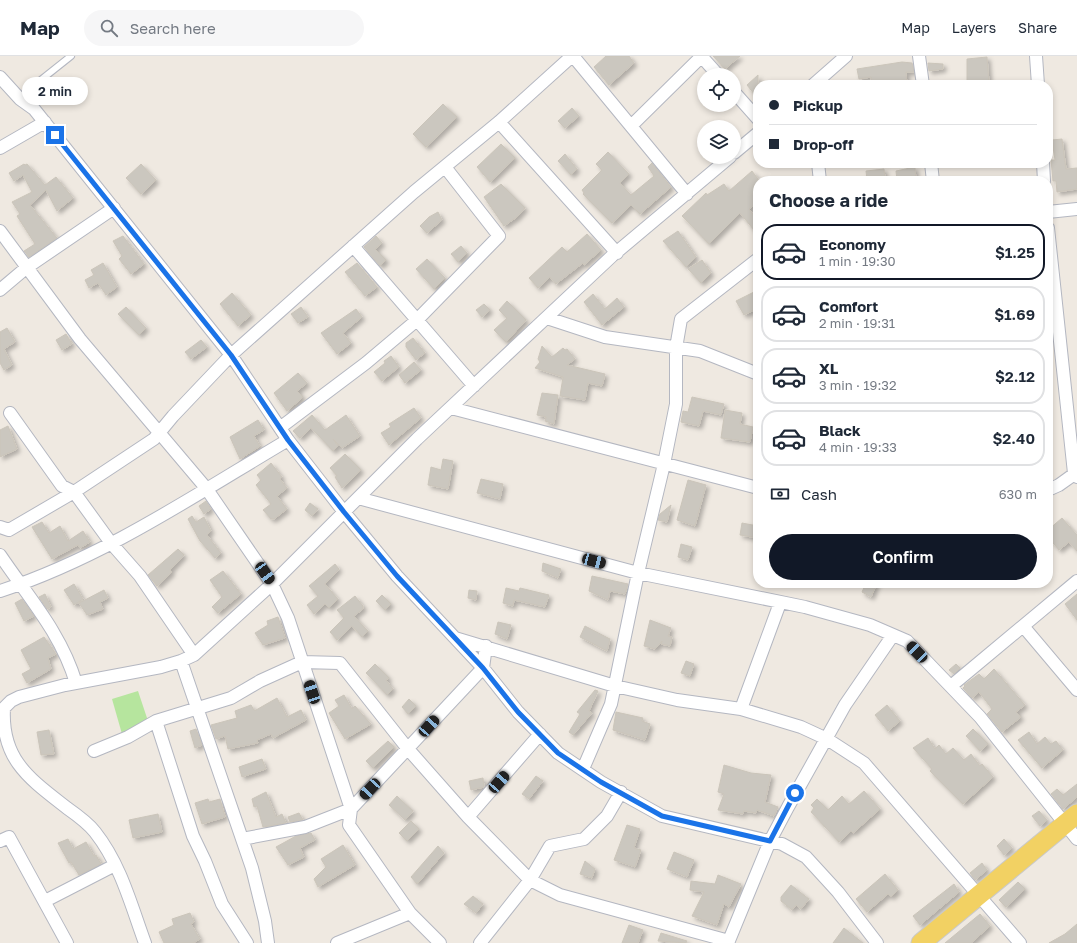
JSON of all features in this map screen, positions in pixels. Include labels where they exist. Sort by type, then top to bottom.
[{"type":"main road","points":[[920,943],[1070,819]]},
{"type":"street","points":[[0,527],[9,530],[74,492],[154,439],[173,416],[231,355],[353,246],[499,122],[573,56],[687,194]]},
{"type":"street","points":[[631,126],[702,56],[712,68]]},
{"type":"street","points":[[818,80],[846,56]]},
{"type":"street","points":[[919,56],[922,80]]},
{"type":"street","points":[[1036,56],[1038,80]]},
{"type":"street","points":[[2,82],[20,99],[34,109],[46,122],[231,355],[288,440],[344,512],[397,576],[483,668],[518,712],[558,753],[583,770],[662,816],[782,844],[806,857],[838,892],[877,943]]},
{"type":"street","points":[[741,100],[753,113]]},
{"type":"street","points":[[0,148],[46,122]]},
{"type":"street","points":[[499,122],[617,253]]},
{"type":"street","points":[[741,147],[753,136]]},
{"type":"street","points":[[145,943],[123,880],[95,830],[26,774],[12,757],[4,737],[2,705],[19,697],[76,683],[161,667],[194,655],[272,584],[451,408],[547,318],[617,253],[722,164]]},
{"type":"street","points":[[281,428],[366,363],[417,320],[499,236],[445,167]]},
{"type":"street","points":[[0,290],[26,268],[114,208]]},
{"type":"street","points":[[1053,211],[1077,209]]},
{"type":"street","points":[[0,231],[26,268],[95,357],[206,488],[272,584],[288,618],[351,809],[349,825],[410,913],[440,943]]},
{"type":"street","points":[[353,246],[474,386]]},
{"type":"street","points":[[583,770],[611,704],[638,573],[664,464],[676,404],[676,348],[681,319],[753,262]]},
{"type":"street","points":[[1053,272],[1076,474],[1053,488]]},
{"type":"street","points":[[547,318],[606,337],[700,351],[753,372]]},
{"type":"street","points":[[451,408],[753,487]]},
{"type":"street","points":[[10,412],[62,486],[74,492],[111,543],[140,576],[194,655]]},
{"type":"street","points":[[0,591],[20,585],[82,559],[288,440]]},
{"type":"street","points":[[358,498],[638,573],[805,607],[863,623],[906,641],[980,717],[1070,819],[1077,839]]},
{"type":"street","points":[[0,555],[20,585],[32,598],[64,650],[76,683]]},
{"type":"street","points":[[951,686],[1077,581]]},
{"type":"street","points":[[741,708],[780,603]]},
{"type":"street","points":[[1023,626],[1077,690]]},
{"type":"street","points":[[94,751],[128,737],[156,721],[231,698],[260,681],[302,662],[340,663],[408,749],[468,817],[530,880],[560,895],[729,942],[770,841],[788,807],[845,705],[893,635]]},
{"type":"street","points":[[455,638],[486,646],[615,686],[677,700],[741,708],[801,727],[827,739],[864,763],[1020,943]]},
{"type":"street","points":[[242,839],[299,829],[351,809],[483,668],[486,646]]},
{"type":"street","points":[[181,661],[258,888],[268,943]]},
{"type":"street","points":[[156,721],[193,836],[205,861],[222,904],[247,943]]},
{"type":"street","points":[[468,817],[540,734]]},
{"type":"street","points":[[480,943],[530,880],[550,846],[584,839],[607,816],[621,792]]},
{"type":"street","points":[[0,841],[9,837],[67,943]]},
{"type":"street","points":[[45,901],[115,865]]},
{"type":"street","points":[[337,943],[410,913]]},
{"type":"lane","points":[[20,99],[27,90],[71,56]]},
{"type":"green space","points":[[138,691],[148,721],[122,734],[112,699]]},
{"type":"building","points":[[606,56],[629,56],[634,63],[609,85],[594,67]]},
{"type":"building","points":[[713,56],[740,56],[726,68],[724,68]]},
{"type":"building","points":[[987,57],[989,80],[967,80],[967,59]]},
{"type":"building","points":[[902,62],[912,63],[914,72],[906,72],[907,80],[871,80],[871,77],[859,79],[857,69]]},
{"type":"building","points":[[928,63],[943,64],[943,69],[929,71]]},
{"type":"building","points":[[758,75],[758,80],[753,80],[753,93],[747,85]]},
{"type":"building","points":[[443,104],[457,117],[426,147],[413,134]]},
{"type":"building","points":[[572,108],[579,116],[565,128],[558,121]]},
{"type":"building","points":[[1062,139],[1066,169],[1077,168],[1077,189],[1057,192],[1056,181],[1053,181],[1052,168],[1053,168],[1053,160],[1055,160],[1053,140]]},
{"type":"building","points":[[501,144],[515,158],[490,182],[477,167]]},
{"type":"building","points":[[608,152],[629,174],[620,183],[631,195],[654,176],[648,167],[652,163],[671,187],[640,214],[631,205],[612,223],[583,194],[584,193],[582,190],[602,170],[596,164]]},
{"type":"building","points":[[565,154],[577,169],[571,175],[558,161]]},
{"type":"building","points":[[24,164],[27,164],[45,185],[56,177],[73,198],[57,211],[46,190],[30,205],[57,238],[29,257],[24,251],[35,244],[17,216],[20,214],[12,202],[32,192],[23,175],[14,181],[9,173]]},
{"type":"building","points":[[141,164],[156,180],[141,194],[126,178]]},
{"type":"building","points":[[915,168],[916,176],[896,176],[896,171]]},
{"type":"building","points":[[884,169],[885,176],[867,176],[866,171]]},
{"type":"building","points":[[752,171],[756,176],[753,176],[753,206],[749,209],[753,214],[753,229],[740,213],[709,244],[682,216],[706,193],[707,195],[724,184],[729,191]]},
{"type":"building","points":[[501,184],[525,208],[517,217],[504,226],[484,197]]},
{"type":"building","points":[[438,212],[442,220],[427,233],[420,226],[429,217]]},
{"type":"building","points":[[678,231],[696,257],[686,267],[663,241]]},
{"type":"building","points":[[587,234],[601,250],[584,265],[583,263],[556,284],[550,277],[538,288],[529,278],[562,247],[567,252]]},
{"type":"building","points":[[123,236],[144,264],[131,274],[119,259],[122,256],[113,241]]},
{"type":"building","points":[[376,236],[382,243],[375,249],[386,260],[380,266],[364,247]]},
{"type":"building","points":[[461,246],[467,253],[458,262],[451,254]]},
{"type":"building","points":[[427,259],[445,278],[434,289],[416,269]]},
{"type":"building","points":[[702,260],[711,273],[701,283],[688,269]]},
{"type":"building","points":[[103,263],[117,287],[106,295],[98,283],[89,288],[85,280],[94,275],[91,270]]},
{"type":"building","points":[[357,263],[377,287],[365,296],[345,272]]},
{"type":"building","points":[[753,292],[753,310],[744,315],[736,301]]},
{"type":"building","points":[[232,293],[251,315],[238,326],[220,304]]},
{"type":"building","points":[[593,294],[605,309],[617,298],[624,307],[602,325],[584,302]]},
{"type":"building","points":[[507,301],[526,320],[506,342],[494,330],[507,318],[499,310]]},
{"type":"building","points":[[484,304],[490,310],[482,317],[476,310]]},
{"type":"building","points":[[126,307],[146,328],[139,335],[118,314]]},
{"type":"building","points":[[301,307],[308,317],[298,323],[291,314]]},
{"type":"building","points":[[356,309],[362,317],[343,333],[351,343],[337,354],[321,333]]},
{"type":"building","points":[[7,328],[15,342],[4,349],[12,365],[4,370],[0,363],[0,332]]},
{"type":"building","points":[[66,334],[72,344],[62,350],[56,340]]},
{"type":"building","points":[[413,338],[425,353],[416,360],[406,347],[406,343]]},
{"type":"building","points":[[201,340],[207,347],[191,359],[185,352]]},
{"type":"building","points":[[542,346],[552,357],[563,348],[565,350],[567,349],[575,359],[567,365],[605,374],[602,386],[588,383],[585,400],[560,396],[563,377],[535,368],[540,362],[538,359]]},
{"type":"building","points":[[391,356],[399,367],[382,381],[374,372]]},
{"type":"building","points":[[414,362],[421,370],[405,383],[399,375]]},
{"type":"building","points":[[298,373],[307,383],[297,391],[303,397],[287,411],[274,393]]},
{"type":"building","points":[[542,393],[558,395],[554,424],[545,421],[546,417],[537,415]]},
{"type":"building","points":[[692,397],[724,404],[721,415],[703,411],[699,426],[681,422],[683,411],[688,412]]},
{"type":"building","points":[[414,408],[421,418],[389,445],[381,433],[391,427],[389,424]]},
{"type":"building","points":[[725,410],[742,413],[740,424],[753,427],[750,442],[721,438]]},
{"type":"building","points":[[312,415],[325,430],[346,415],[360,436],[342,448],[333,439],[338,446],[333,451],[311,428],[300,438],[293,431]]},
{"type":"building","points":[[258,420],[264,430],[254,436],[260,446],[240,459],[230,437]]},
{"type":"building","points":[[8,426],[17,449],[0,457],[0,430]]},
{"type":"building","points":[[345,454],[361,470],[342,488],[335,477],[337,476],[330,468]]},
{"type":"building","points":[[443,459],[453,461],[448,489],[428,485],[431,467],[441,470]]},
{"type":"building","points":[[271,463],[282,477],[280,479],[287,488],[277,496],[287,509],[274,519],[271,519],[263,510],[271,504],[256,485],[261,480],[257,475]]},
{"type":"building","points":[[481,479],[503,484],[500,499],[477,493]]},
{"type":"building","points":[[688,480],[706,485],[695,526],[677,520]]},
{"type":"building","points":[[206,501],[211,509],[204,514],[199,506]]},
{"type":"building","points":[[310,503],[318,509],[312,516],[305,510]]},
{"type":"building","points":[[671,505],[667,522],[658,520],[660,514]]},
{"type":"building","points":[[192,516],[196,522],[204,517],[211,531],[207,535],[221,553],[215,558],[200,541],[188,519]]},
{"type":"building","points":[[1062,518],[1077,535],[1077,551],[1069,542],[1059,550],[1053,543],[1053,526]]},
{"type":"building","points":[[42,522],[49,533],[60,526],[68,541],[83,531],[90,542],[80,548],[78,545],[52,559],[32,527]]},
{"type":"building","points":[[742,523],[753,525],[753,537],[740,535]]},
{"type":"building","points":[[681,544],[692,547],[688,560],[678,557]]},
{"type":"building","points":[[178,549],[184,555],[170,570],[172,572],[157,586],[148,575]]},
{"type":"building","points":[[543,563],[561,569],[558,578],[542,571]]},
{"type":"building","points":[[335,564],[339,569],[325,584],[338,599],[329,608],[325,604],[314,614],[307,605],[318,596],[309,586]]},
{"type":"building","points":[[223,571],[241,594],[218,613],[212,607],[222,597],[210,580]]},
{"type":"building","points":[[592,576],[628,584],[625,594],[610,591],[608,600],[589,591]]},
{"type":"building","points":[[74,584],[83,599],[74,605],[64,590]]},
{"type":"building","points":[[506,588],[519,591],[520,588],[549,595],[545,607],[514,600],[513,606],[503,603]]},
{"type":"building","points":[[864,588],[875,588],[871,597],[862,592]]},
{"type":"building","points":[[104,590],[108,598],[100,602],[103,609],[87,615],[79,603]]},
{"type":"building","points":[[469,590],[477,591],[476,600],[468,598]]},
{"type":"building","points":[[45,594],[51,607],[47,609],[39,597]]},
{"type":"building","points":[[1077,594],[1077,620],[1065,604]]},
{"type":"building","points":[[382,595],[391,604],[385,610],[376,601]]},
{"type":"building","points":[[355,596],[363,606],[363,609],[354,616],[368,631],[362,637],[352,626],[337,640],[330,632],[344,618],[337,610]]},
{"type":"building","points":[[22,599],[34,616],[24,621],[15,603]]},
{"type":"building","points":[[278,617],[285,638],[263,645],[255,633],[268,625],[267,621]]},
{"type":"building","points":[[650,620],[671,628],[668,636],[672,637],[670,646],[661,644],[662,641],[655,649],[644,646]]},
{"type":"building","points":[[498,622],[511,625],[507,639],[495,634]]},
{"type":"building","points":[[585,626],[610,639],[607,651],[580,637]]},
{"type":"building","points":[[44,637],[56,654],[48,658],[51,669],[27,683],[22,674],[31,669],[21,650]]},
{"type":"building","points":[[686,661],[694,664],[690,676],[681,673]]},
{"type":"building","points":[[375,664],[389,678],[386,680],[393,689],[387,695],[366,673]]},
{"type":"building","points":[[956,664],[960,668],[954,674],[949,670]]},
{"type":"building","points":[[994,669],[1025,705],[1016,712],[1021,717],[1002,732],[987,714],[992,709],[979,692],[972,698],[963,688],[965,686],[964,685],[979,674],[984,679]]},
{"type":"building","points":[[595,690],[598,691],[589,711],[592,713],[573,735],[569,732],[580,714],[577,712]]},
{"type":"building","points":[[344,695],[352,709],[355,706],[371,724],[345,739],[329,713],[339,706],[335,700]]},
{"type":"building","points":[[277,698],[287,717],[301,710],[306,720],[273,738],[271,734],[257,740],[258,743],[228,749],[225,736],[216,739],[211,725],[237,718],[235,711],[251,705],[254,710],[256,710]]},
{"type":"building","points":[[409,699],[416,706],[408,714],[402,707]]},
{"type":"building","points":[[887,705],[900,721],[888,731],[875,715]]},
{"type":"building","points":[[616,712],[643,718],[642,721],[650,724],[645,740],[613,730]]},
{"type":"building","points":[[196,729],[202,745],[195,748],[190,731]]},
{"type":"building","points":[[973,729],[988,744],[980,751],[966,736]]},
{"type":"building","points":[[49,730],[54,754],[41,755],[37,732]]},
{"type":"building","points":[[1029,732],[1037,744],[1045,737],[1051,744],[1056,741],[1063,750],[1042,768],[1018,740]]},
{"type":"building","points":[[928,738],[935,749],[939,745],[946,754],[953,748],[964,760],[971,754],[980,766],[982,764],[993,777],[963,804],[930,771],[932,769],[913,748]]},
{"type":"building","points":[[388,741],[394,747],[373,768],[366,761]]},
{"type":"building","points":[[262,759],[266,769],[242,777],[239,767]]},
{"type":"building","points":[[724,765],[751,773],[771,775],[765,802],[778,807],[774,816],[757,810],[756,813],[744,811],[743,814],[718,810],[724,794],[718,792]]},
{"type":"building","points":[[536,776],[543,781],[529,799],[522,794]]},
{"type":"building","points":[[483,778],[484,787],[471,790],[469,781]]},
{"type":"building","points":[[1077,784],[1077,797],[1063,809],[1051,794],[1057,789],[1063,795]]},
{"type":"building","points":[[864,791],[880,809],[853,833],[851,831],[839,842],[811,812],[814,808],[811,805],[817,799],[828,810],[842,796],[849,804]]},
{"type":"building","points":[[266,792],[276,817],[282,814],[286,823],[263,827],[257,806],[254,807],[252,799]]},
{"type":"building","points":[[397,796],[413,811],[405,820],[389,805]]},
{"type":"building","points":[[208,799],[209,802],[220,799],[225,817],[202,824],[195,803]]},
{"type":"building","points":[[1039,811],[1047,820],[1040,826],[1032,816]]},
{"type":"building","points":[[299,813],[303,820],[290,822],[288,817]]},
{"type":"building","points":[[158,814],[162,832],[133,838],[129,820]]},
{"type":"building","points":[[411,821],[419,829],[407,841],[399,833]]},
{"type":"building","points":[[627,825],[640,829],[634,848],[641,850],[635,867],[614,860]]},
{"type":"building","points":[[311,833],[315,840],[300,848],[304,857],[288,865],[276,847],[296,836]]},
{"type":"building","points":[[68,839],[73,849],[86,842],[94,856],[96,855],[101,864],[79,875],[71,862],[69,863],[58,843]]},
{"type":"building","points":[[1004,839],[1012,848],[1004,855],[997,846]]},
{"type":"building","points":[[343,845],[355,865],[318,887],[314,879],[326,867],[321,859]]},
{"type":"building","points":[[438,846],[444,853],[417,884],[411,877]]},
{"type":"building","points":[[674,852],[694,860],[687,877],[667,869]]},
{"type":"building","points":[[585,861],[595,869],[592,878],[580,874]]},
{"type":"building","points":[[982,863],[987,870],[975,880],[970,873]]},
{"type":"building","points":[[885,874],[898,890],[891,897],[888,894],[867,912],[856,899]]},
{"type":"building","points":[[718,875],[741,884],[729,907],[724,904],[717,925],[692,916],[704,892],[690,890],[691,881],[715,884]]},
{"type":"building","points":[[1018,882],[1025,889],[1006,907],[999,900]]},
{"type":"building","points":[[954,884],[959,892],[920,925],[913,916]]},
{"type":"building","points":[[791,885],[809,899],[801,909],[796,905],[792,910],[781,901],[781,897]]},
{"type":"building","points":[[473,896],[483,904],[476,913],[464,904]]},
{"type":"building","points":[[190,913],[194,922],[191,924],[200,939],[193,943],[164,943],[159,932],[174,925],[172,919]]},
{"type":"building","points":[[980,914],[990,926],[971,943],[945,943]]},
{"type":"building","points":[[1077,924],[1077,943],[1049,943],[1065,934]]},
{"type":"building","points":[[629,925],[643,930],[638,943],[622,943]]},
{"type":"building","points":[[844,928],[863,943],[833,943]]},
{"type":"building","points":[[661,933],[687,941],[686,943],[658,941]]},
{"type":"route","points":[[55,135],[231,355],[288,440],[344,512],[397,576],[483,668],[518,712],[558,753],[601,782],[662,816],[770,841],[795,793]]}]
